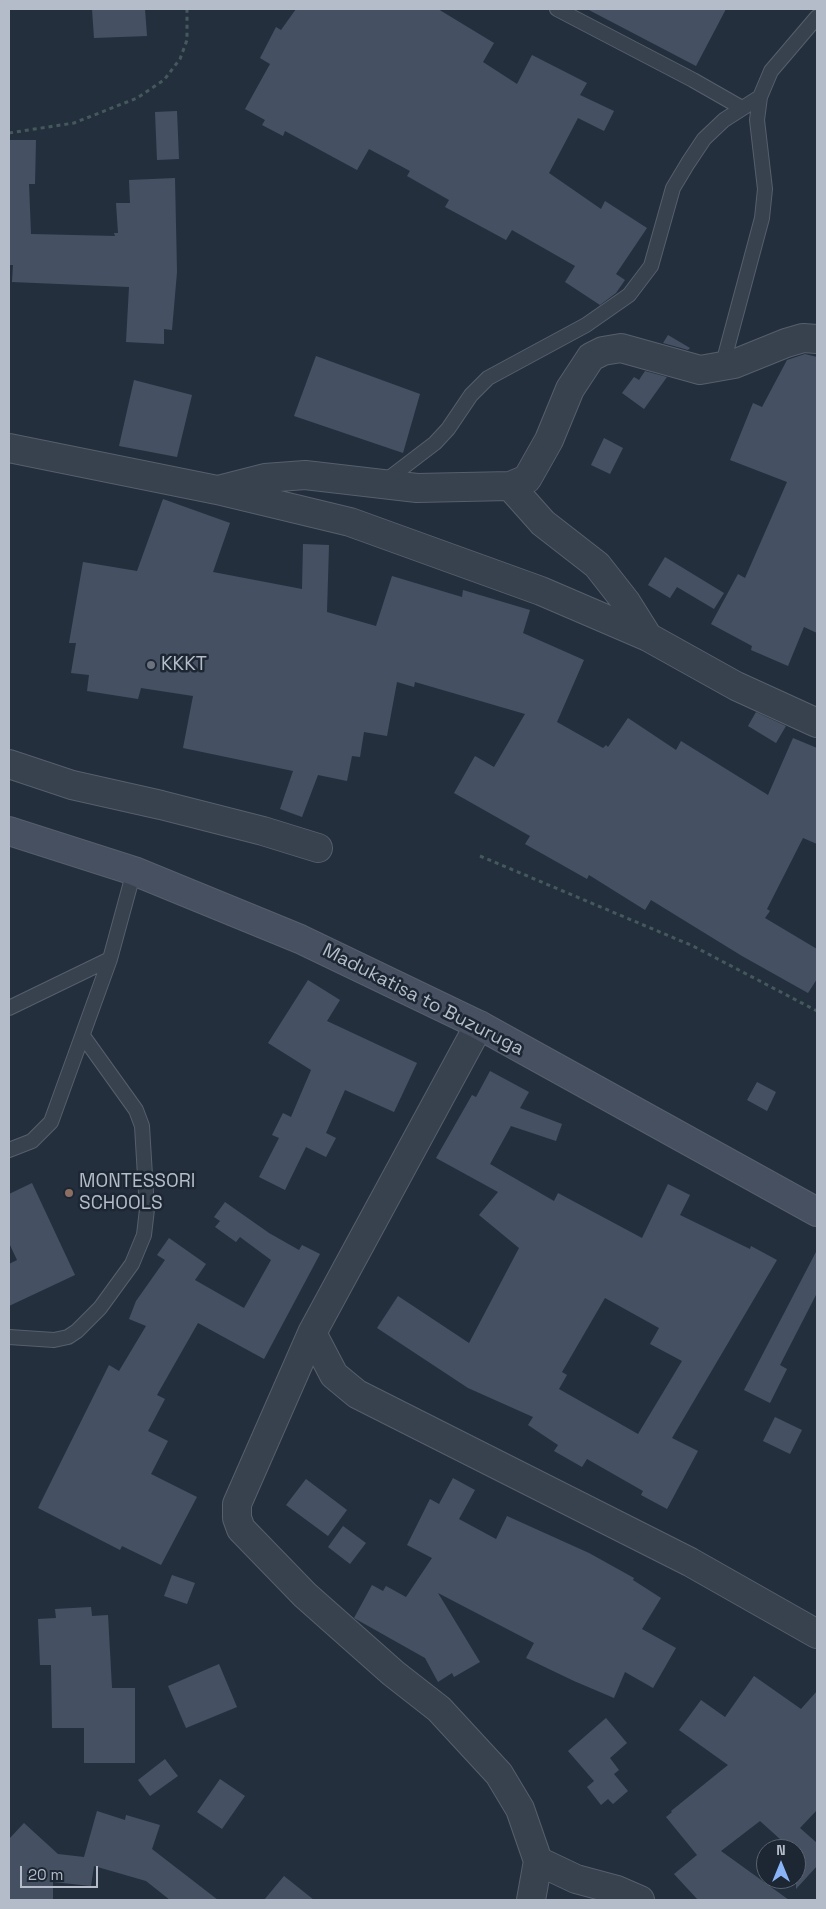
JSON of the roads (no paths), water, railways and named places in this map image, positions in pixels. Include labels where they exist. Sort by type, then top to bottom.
[{"type":"main road","name":"Madukatisa to Buzuruga","points":[[9,831],[134,871],[300,939],[479,1025],[817,1212]]},
{"type":"street","points":[[217,490],[265,478],[306,475],[417,488],[510,486],[527,479],[549,440],[570,389],[591,357],[604,351],[621,348],[700,370],[722,367],[803,338],[817,340]]},
{"type":"street","points":[[9,448],[217,490],[350,522],[541,590],[648,637],[736,686],[817,723]]},
{"type":"street","points":[[510,486],[543,523],[596,565],[626,602],[648,637]]},
{"type":"street","points":[[9,764],[72,785],[264,831],[318,848]]},
{"type":"street","points":[[479,1025],[312,1333],[237,1504],[237,1518],[241,1529],[305,1595],[393,1672],[439,1709],[499,1774],[520,1809],[538,1861],[530,1900]]},
{"type":"street","points":[[312,1333],[334,1374],[357,1394],[690,1562],[817,1634]]},
{"type":"street","points":[[538,1861],[576,1878],[617,1890],[640,1900]]},
{"type":"lane","points":[[557,9],[693,80],[742,108]]},
{"type":"lane","points":[[722,367],[762,218],[765,189],[758,120],[760,97],[771,71],[817,17]]},
{"type":"lane","points":[[381,484],[435,443],[448,429],[471,395],[488,378],[586,325],[629,296],[651,266],[673,188],[688,163],[704,139],[724,120],[760,97]]},
{"type":"lane","points":[[9,1150],[32,1141],[48,1126],[110,959],[134,871]]},
{"type":"lane","points":[[9,1008],[110,959]]},
{"type":"lane","points":[[9,1337],[54,1340],[68,1337],[77,1331],[100,1308],[132,1264],[144,1235],[147,1209],[142,1126],[136,1110],[83,1036]]},
{"type":"place","name":"KKKT","points":[[151,665]]},
{"type":"place","name":"MONTESSORI SCHOOLS","points":[[69,1193]]}]
